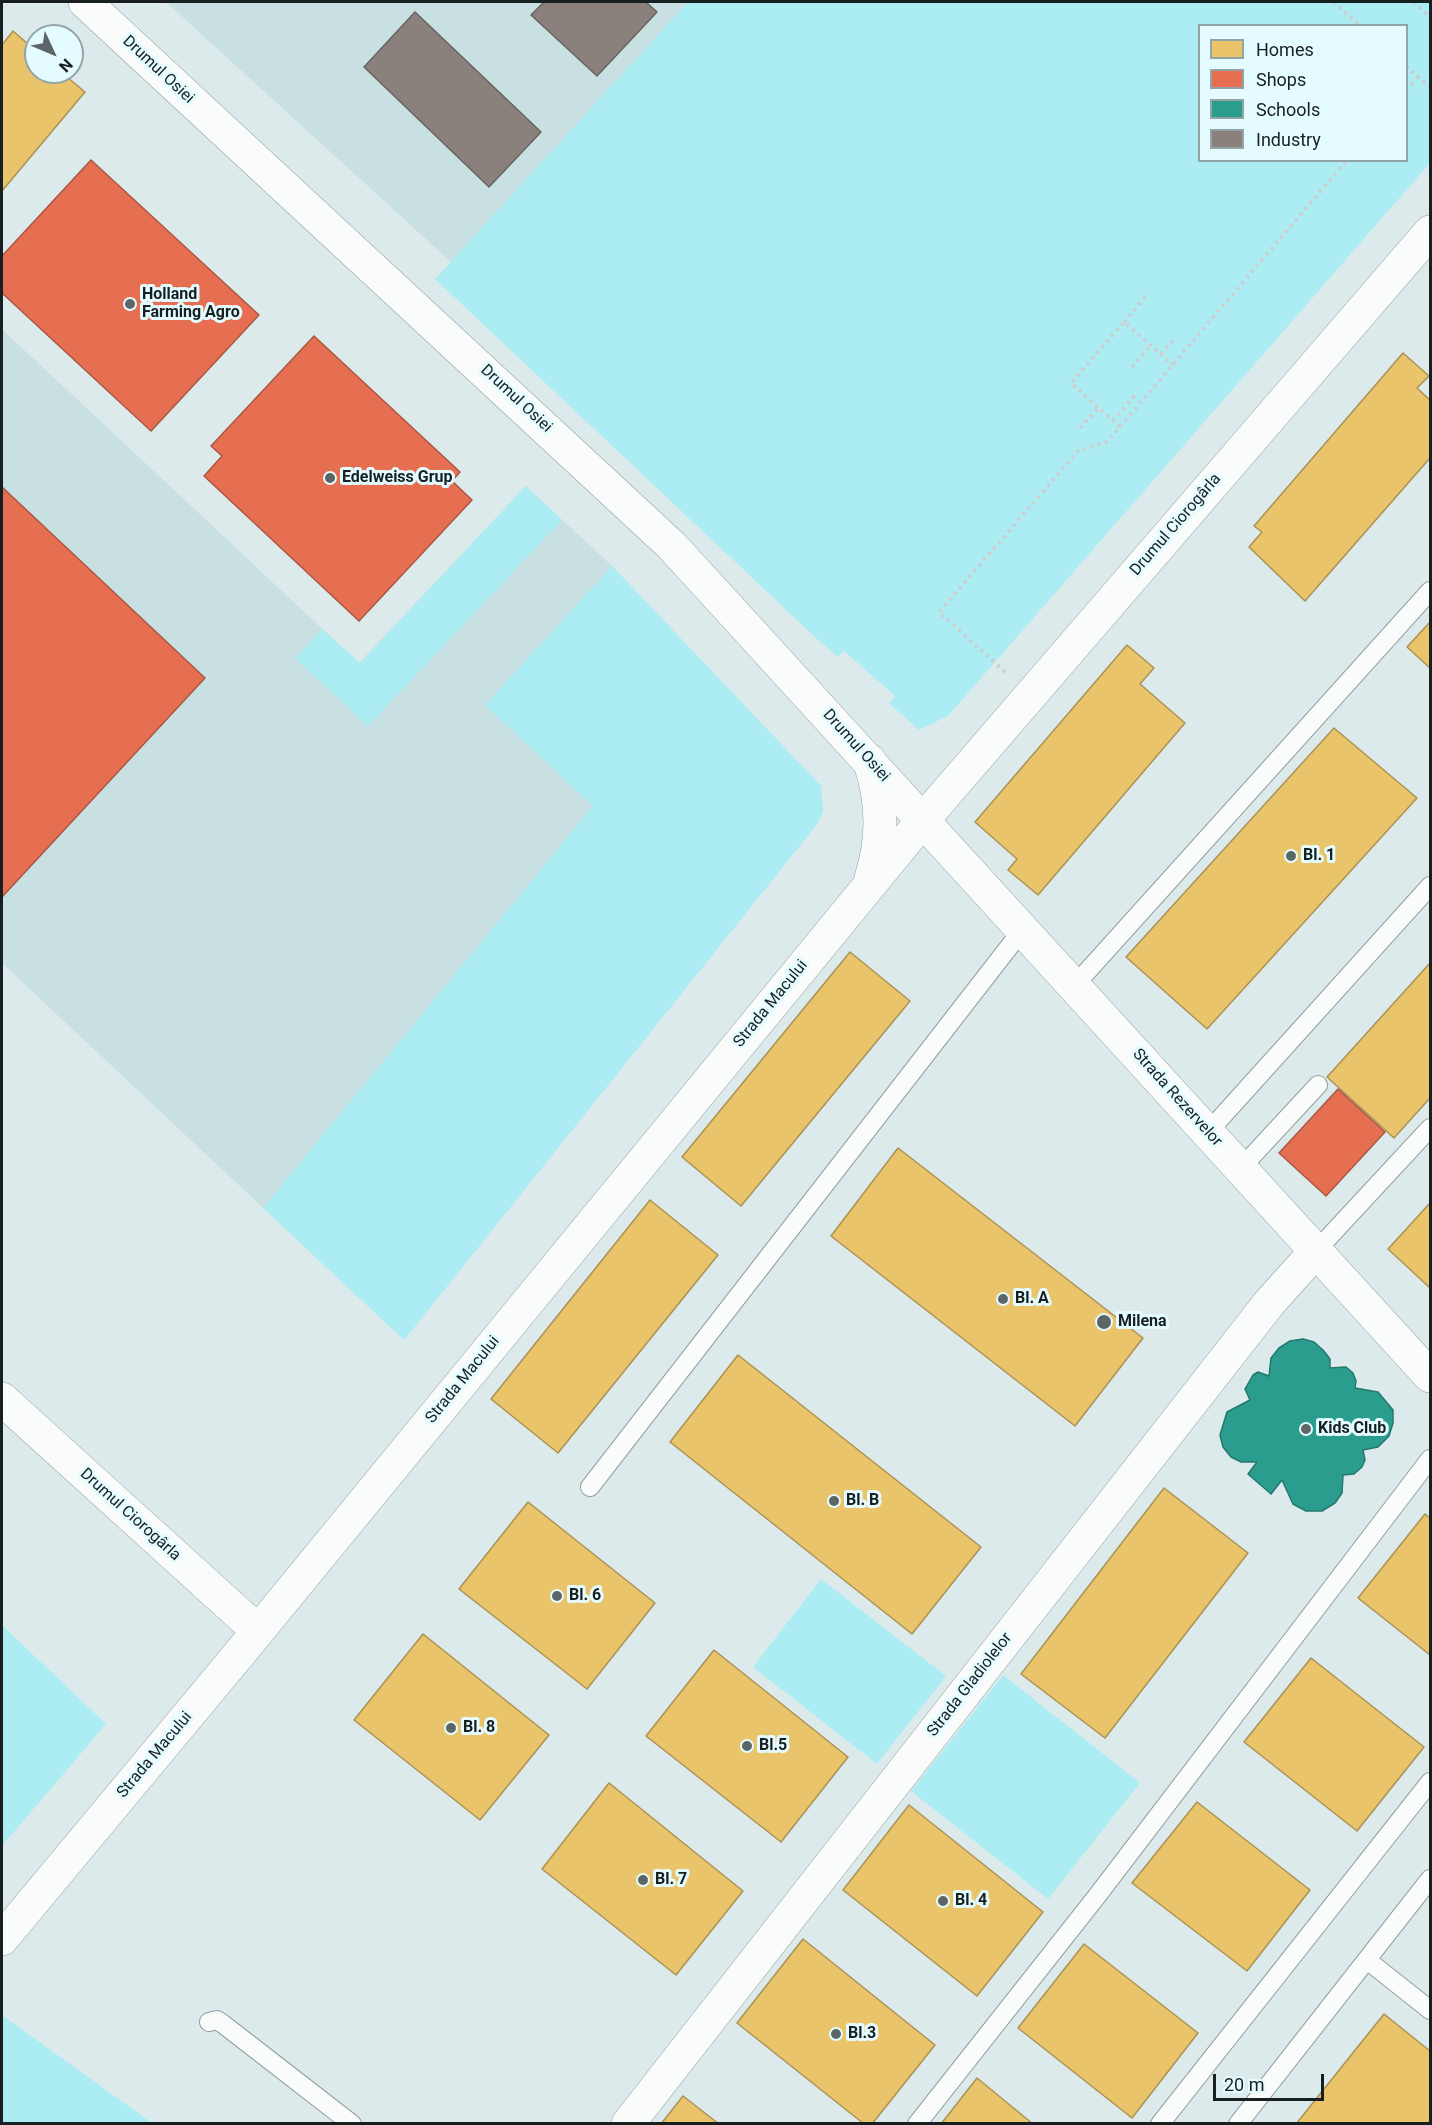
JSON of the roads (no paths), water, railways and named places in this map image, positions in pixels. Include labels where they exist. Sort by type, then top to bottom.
[{"type":"street","name":"Drumul Osiei","points":[[85,2],[632,506],[715,591],[923,820]]},
{"type":"street","name":"Drumul Ciorogârla","points":[[923,820],[1431,232]]},
{"type":"street","points":[[869,760],[876,780],[881,821],[877,860],[869,884]]},
{"type":"street","name":"Strada Rezervelor","points":[[923,820],[1431,1376]]},
{"type":"street","name":"Strada Macului","points":[[2,1939],[923,820]]},
{"type":"street","name":"Strada Gladiolelor","points":[[628,2124],[1270,1302],[1316,1251]]},
{"type":"street","name":"Drumul Ciorogârla","points":[[2,1399],[258,1630]]},
{"type":"lane","points":[[1074,986],[1431,591]]},
{"type":"lane","points":[[1208,1132],[1431,886]]},
{"type":"lane","points":[[590,1487],[1023,929]]},
{"type":"lane","points":[[1241,1168],[1318,1085]]},
{"type":"lane","points":[[1316,1251],[1431,1128]]},
{"type":"lane","points":[[916,2124],[1097,1896],[1431,1459]]},
{"type":"lane","points":[[1160,2124],[1431,1782]]},
{"type":"lane","points":[[1238,2124],[1431,1879]]},
{"type":"lane","points":[[1367,1960],[1431,2010]]},
{"type":"lane","points":[[209,2022],[217,2020],[223,2024],[352,2124]]},
{"type":"place","name":"Holland Farming Agro","points":[[130,304]]},
{"type":"place","name":"Edelweiss Grup","points":[[330,478]]},
{"type":"place","name":"Bl. 1","points":[[1291,856]]},
{"type":"place","name":"Bl. A","points":[[1003,1299]]},
{"type":"place","name":"Milena","points":[[1104,1322]]},
{"type":"place","name":"Kids Club","points":[[1306,1429]]},
{"type":"place","name":"Bl. B","points":[[834,1501]]},
{"type":"place","name":"Bl. 6","points":[[557,1596]]},
{"type":"place","name":"Bl. 8","points":[[451,1728]]},
{"type":"place","name":"Bl.5","points":[[747,1746]]},
{"type":"place","name":"Bl. 7","points":[[643,1880]]},
{"type":"place","name":"Bl. 4","points":[[943,1901]]},
{"type":"place","name":"Bl.3","points":[[836,2034]]}]
